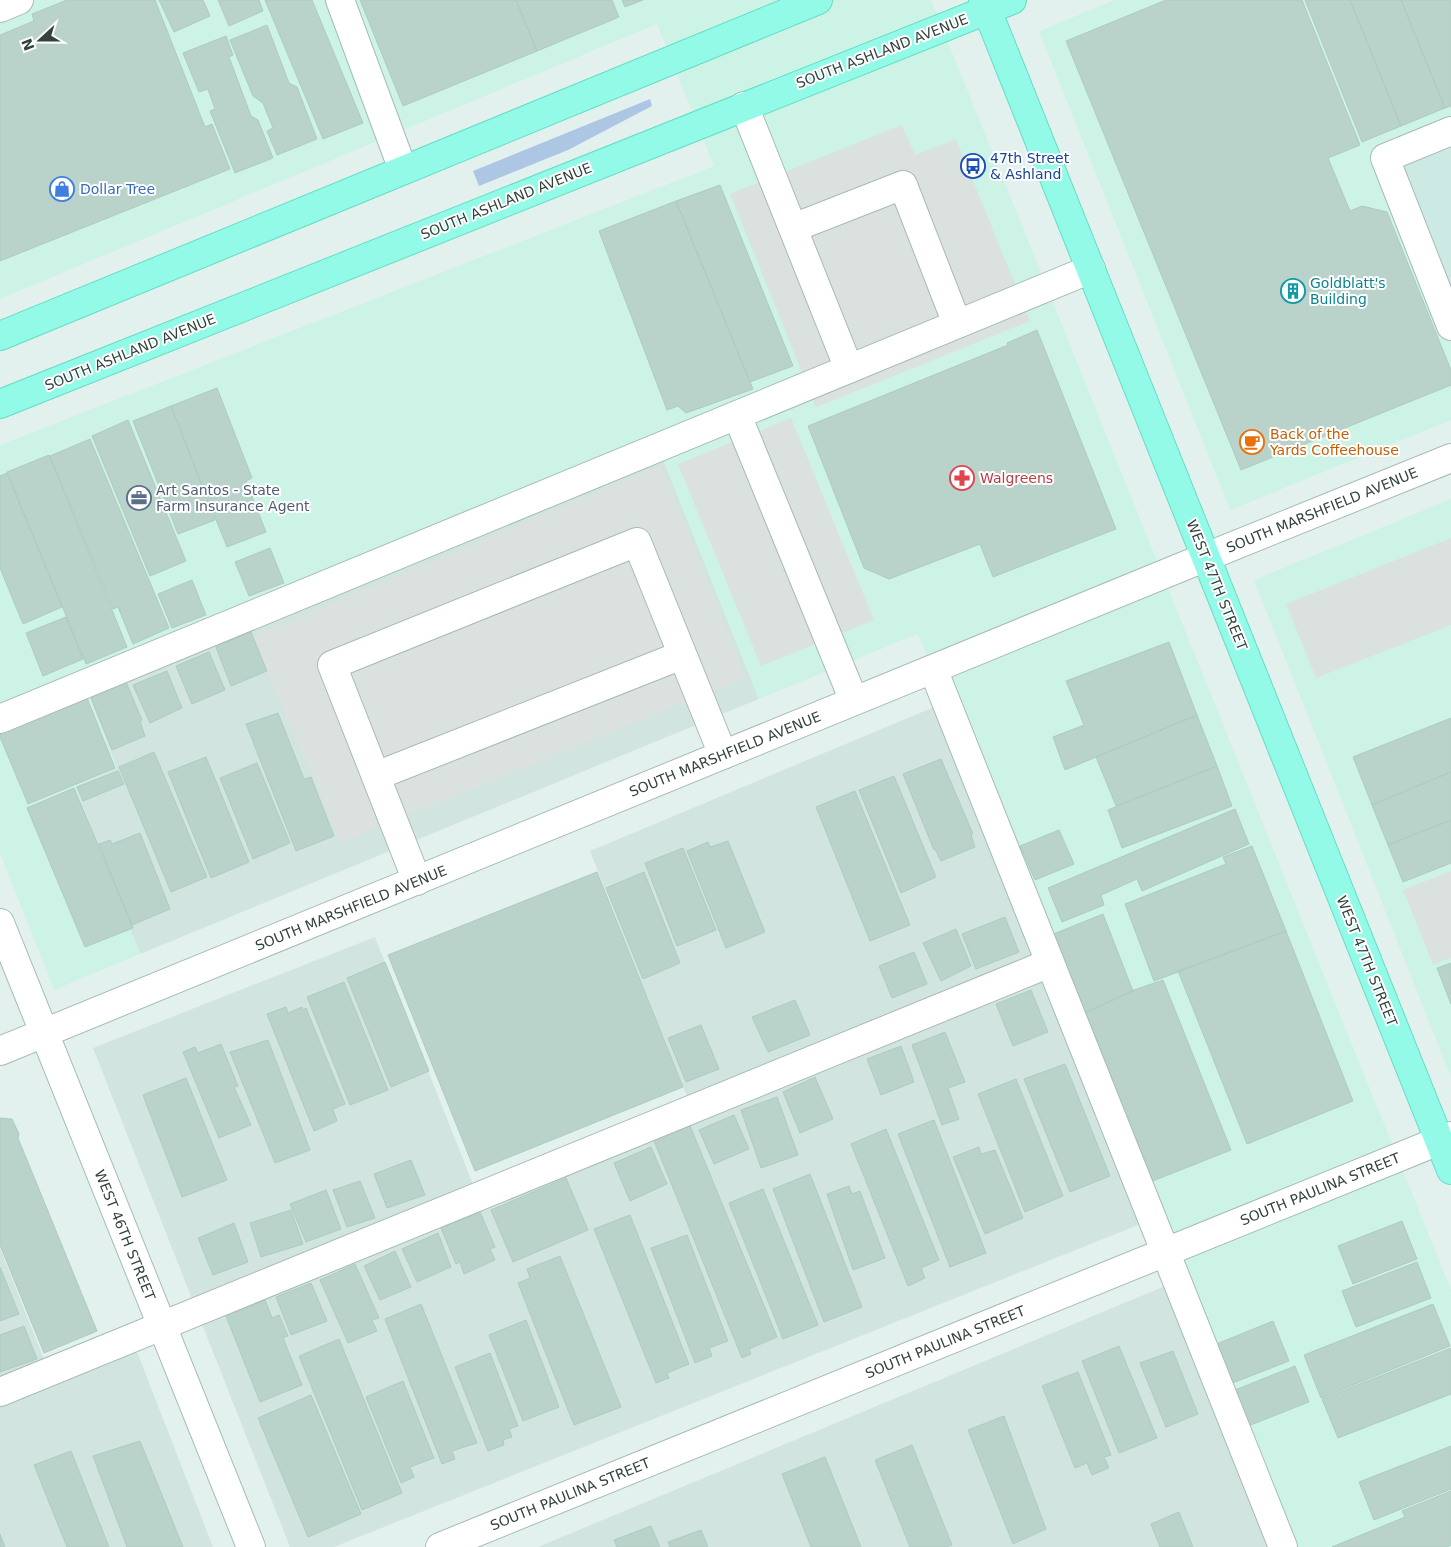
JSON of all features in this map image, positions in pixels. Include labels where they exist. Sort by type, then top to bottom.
[{"type":"main road","points":[[0,336],[818,0]]},
{"type":"main road","name":"SOUTH ASHLAND AVENUE","points":[[0,404],[744,106],[985,5],[1012,0]]},
{"type":"main road","name":"WEST 47TH STREET","points":[[985,5],[1206,557],[1445,1138],[1451,1170]]},
{"type":"street","points":[[0,8],[19,0]]},
{"type":"street","points":[[340,0],[403,170]]},
{"type":"street","points":[[744,106],[849,369]]},
{"type":"street","points":[[1451,131],[1385,158],[1451,326]]},
{"type":"street","points":[[793,228],[902,185],[957,324]]},
{"type":"street","points":[[0,719],[1091,269]]},
{"type":"street","points":[[737,415],[854,701]]},
{"type":"street","name":"SOUTH MARSHFIELD AVENUE","points":[[0,1051],[1451,458]]},
{"type":"street","points":[[417,880],[332,665],[636,542],[723,755]]},
{"type":"street","points":[[376,776],[682,655]]},
{"type":"street","points":[[934,669],[1165,1252],[1275,1544]]},
{"type":"street","name":"WEST 46TH STREET","points":[[0,923],[251,1547]]},
{"type":"street","points":[[0,1392],[1050,962]]},
{"type":"street","name":"SOUTH PAULINA STREET","points":[[440,1547],[1445,1138]]},
{"type":"shaded area","points":[[0,0],[931,0],[1451,1290],[1451,1547],[1283,1547],[918,634],[759,699],[658,447],[84,684],[117,768],[75,786],[140,954],[54,990],[0,853],[0,445],[714,166],[657,24],[0,299]]},
{"type":"shaded area","name":"Goldblatt's Building","points":[[1115,0],[1451,0],[1451,420],[1230,510],[1039,31]]},
{"type":"shaded area","points":[[650,99],[652,106],[568,150],[479,186],[473,171]]},
{"type":"shaded area","points":[[902,125],[915,155],[956,139],[1030,321],[816,407],[730,194]]},
{"type":"shaded area","points":[[1451,131],[1451,326],[1385,158]]},
{"type":"shaded area","points":[[791,418],[874,620],[761,666],[678,464]]},
{"type":"shaded area","points":[[658,447],[759,699],[140,954],[75,786],[117,768],[84,684]]},
{"type":"shaded area","points":[[661,465],[745,678],[341,842],[252,637]]},
{"type":"shaded area","points":[[1451,499],[1451,1077],[1254,580]]},
{"type":"shaded area","points":[[1451,538],[1451,625],[1316,678],[1286,604]]},
{"type":"shaded area","points":[[946,702],[1153,1219],[334,1547],[290,1547],[93,1048],[375,937],[478,1197],[692,1109],[590,851]]},
{"type":"shaded area","points":[[1451,871],[1451,958],[1433,965],[1403,890]]},
{"type":"shaded area","points":[[0,1248],[49,1372],[132,1339],[213,1547],[0,1547]]},
{"type":"shaded area","points":[[1177,1281],[1283,1547],[538,1547]]},
{"type":"building","points":[[67,0],[155,0],[205,127],[212,124],[230,169],[0,261],[0,35],[34,21],[32,14]]},
{"type":"building","points":[[159,0],[203,0],[210,16],[174,32]]},
{"type":"building","points":[[218,0],[259,0],[263,11],[229,26]]},
{"type":"building","points":[[265,0],[312,0],[363,123],[323,139]]},
{"type":"building","points":[[360,0],[516,0],[537,51],[403,106]]},
{"type":"building","points":[[516,0],[612,0],[619,17],[537,51]]},
{"type":"building","points":[[622,0],[643,0],[625,7]]},
{"type":"building","name":"Goldblatt's Building","points":[[1166,0],[1302,0],[1360,145],[1328,158],[1350,211],[1362,206],[1387,212],[1451,370],[1451,385],[1241,470],[1066,41]]},
{"type":"building","points":[[1305,0],[1350,0],[1401,126],[1362,142]]},
{"type":"building","points":[[1350,0],[1401,0],[1445,108],[1401,126]]},
{"type":"building","points":[[1401,0],[1451,0],[1451,106],[1445,108]]},
{"type":"building","points":[[267,25],[289,83],[297,87],[317,139],[277,155],[267,131],[273,128],[263,103],[253,96],[230,40]]},
{"type":"building","points":[[226,36],[233,55],[229,57],[251,116],[258,120],[273,158],[235,173],[210,111],[215,109],[208,89],[199,92],[183,53]]},
{"type":"building","points":[[720,185],[793,366],[750,382],[676,201]]},
{"type":"building","points":[[676,201],[753,389],[686,413],[678,406],[667,410],[599,231]]},
{"type":"building","name":"Walgreens","points":[[1037,330],[1116,529],[993,577],[980,544],[889,579],[864,568],[808,426],[1008,345],[1007,343]]},
{"type":"building","points":[[217,388],[252,478],[246,481],[266,532],[227,547],[171,406]]},
{"type":"building","points":[[171,406],[215,520],[178,534],[133,421]]},
{"type":"building","name":"Art Santos - State Farm Insurance Agent","points":[[128,420],[186,561],[150,576],[92,436]]},
{"type":"building","points":[[90,439],[169,628],[133,644],[118,607],[113,609],[50,456]]},
{"type":"building","points":[[49,455],[127,647],[86,664],[7,472]]},
{"type":"building","points":[[7,473],[62,607],[23,624],[0,568],[0,476]]},
{"type":"building","points":[[270,548],[284,583],[249,596],[235,562]]},
{"type":"building","points":[[192,580],[206,615],[172,628],[158,594]]},
{"type":"building","points":[[66,617],[83,659],[43,676],[26,633]]},
{"type":"building","points":[[251,632],[267,671],[231,686],[216,647]]},
{"type":"building","points":[[1169,642],[1197,715],[1065,770],[1053,737],[1084,725],[1066,681]]},
{"type":"building","points":[[209,652],[225,690],[192,704],[176,666]]},
{"type":"building","points":[[167,671],[182,708],[150,723],[133,685]]},
{"type":"building","points":[[126,682],[142,720],[140,721],[145,736],[112,750],[91,698]]},
{"type":"building","points":[[87,698],[115,768],[28,804],[0,733]]},
{"type":"building","points":[[278,713],[304,779],[311,777],[334,836],[296,851],[246,724]]},
{"type":"building","points":[[1197,715],[1217,766],[1116,806],[1096,757]]},
{"type":"building","points":[[1451,718],[1451,772],[1372,805],[1353,757]]},
{"type":"building","points":[[154,752],[207,877],[171,892],[119,767]]},
{"type":"building","points":[[206,757],[249,862],[211,878],[168,772]]},
{"type":"building","points":[[941,759],[973,834],[971,835],[975,847],[941,861],[934,850],[903,774]]},
{"type":"building","points":[[257,763],[290,843],[253,859],[220,778]]},
{"type":"building","points":[[1217,766],[1232,806],[1122,848],[1108,810]]},
{"type":"building","points":[[118,771],[124,784],[83,801],[77,787]]},
{"type":"building","points":[[1451,772],[1451,820],[1388,845],[1372,805]]},
{"type":"building","points":[[894,776],[936,877],[901,893],[859,790]]},
{"type":"building","points":[[74,788],[133,928],[85,947],[27,808]]},
{"type":"building","points":[[855,791],[910,925],[870,941],[816,807]]},
{"type":"building","points":[[1235,809],[1249,844],[1142,891],[1137,879],[1101,895],[1104,905],[1062,922],[1048,888]]},
{"type":"building","points":[[1451,820],[1451,863],[1403,882],[1388,845]]},
{"type":"building","points":[[1059,830],[1074,864],[1035,880],[1020,846]]},
{"type":"building","points":[[140,833],[170,909],[132,925],[99,844],[110,840],[112,844]]},
{"type":"building","points":[[728,841],[765,932],[726,948],[687,851],[708,842],[710,847]]},
{"type":"building","points":[[1252,846],[1286,931],[1154,981],[1125,904],[1226,864],[1223,857]]},
{"type":"building","points":[[683,848],[716,930],[677,946],[645,863]]},
{"type":"building","points":[[597,872],[683,1087],[475,1171],[388,955]]},
{"type":"building","points":[[644,872],[680,963],[643,979],[606,888]]},
{"type":"building","points":[[1103,914],[1133,991],[1078,1016],[1046,937]]},
{"type":"building","points":[[1005,917],[1019,952],[976,969],[962,934]]},
{"type":"building","points":[[956,929],[971,966],[941,981],[923,943]]},
{"type":"building","points":[[1286,931],[1353,1101],[1247,1144],[1178,971]]},
{"type":"building","points":[[914,952],[927,984],[892,998],[879,966]]},
{"type":"building","points":[[385,962],[429,1071],[391,1087],[347,978]]},
{"type":"building","points":[[1451,963],[1451,1004],[1437,968]]},
{"type":"building","points":[[1163,980],[1231,1150],[1145,1184],[1078,1016],[1134,990]]},
{"type":"building","points":[[344,982],[388,1090],[350,1105],[307,997]]},
{"type":"building","points":[[1031,990],[1048,1032],[1013,1046],[996,1004]]},
{"type":"building","points":[[795,1000],[810,1035],[768,1052],[752,1017]]},
{"type":"building","points":[[286,1007],[288,1013],[302,1007],[303,1010],[306,1008],[345,1104],[333,1109],[337,1121],[314,1131],[267,1014]]},
{"type":"building","points":[[701,1025],[719,1069],[686,1082],[668,1038]]},
{"type":"building","points":[[945,1032],[965,1082],[948,1088],[959,1119],[942,1125],[912,1045]]},
{"type":"building","points":[[268,1040],[310,1150],[275,1163],[230,1052]]},
{"type":"building","points":[[221,1044],[238,1086],[234,1087],[251,1125],[219,1138],[183,1052],[195,1047],[198,1053]]},
{"type":"building","points":[[901,1046],[914,1082],[881,1095],[867,1059]]},
{"type":"building","points":[[1065,1064],[1110,1176],[1070,1192],[1024,1079]]},
{"type":"building","points":[[815,1077],[833,1119],[800,1133],[783,1092]]},
{"type":"building","points":[[186,1078],[227,1180],[182,1197],[143,1095]]},
{"type":"building","points":[[1016,1079],[1063,1196],[1025,1212],[978,1094]]},
{"type":"building","points":[[777,1097],[798,1155],[761,1168],[741,1110]]},
{"type":"building","points":[[734,1115],[749,1149],[714,1164],[699,1130]]},
{"type":"building","points":[[0,1118],[12,1119],[19,1134],[18,1138],[97,1331],[44,1353],[0,1245]]},
{"type":"building","points":[[934,1120],[986,1253],[950,1267],[898,1134]]},
{"type":"building","points":[[688,1121],[777,1337],[749,1349],[751,1354],[742,1358],[652,1136]]},
{"type":"building","points":[[886,1129],[939,1260],[921,1268],[925,1278],[908,1286],[851,1144]]},
{"type":"building","points":[[651,1147],[667,1184],[630,1201],[614,1163]]},
{"type":"building","points":[[979,1147],[981,1154],[995,1150],[1023,1218],[985,1234],[953,1157]]},
{"type":"building","points":[[411,1160],[425,1195],[387,1208],[374,1174]]},
{"type":"building","points":[[810,1174],[862,1307],[824,1322],[773,1189]]},
{"type":"building","points":[[566,1178],[588,1230],[513,1262],[491,1210]]},
{"type":"building","points":[[360,1181],[375,1218],[347,1227],[333,1190]]},
{"type":"building","points":[[849,1186],[852,1194],[860,1191],[885,1258],[853,1270],[827,1194]]},
{"type":"building","points":[[763,1189],[818,1325],[783,1339],[729,1203]]},
{"type":"building","points":[[326,1190],[341,1229],[306,1242],[290,1204]]},
{"type":"building","points":[[291,1210],[303,1244],[261,1257],[250,1223]]},
{"type":"building","points":[[480,1212],[495,1247],[490,1249],[495,1260],[464,1274],[460,1262],[456,1264],[441,1228]]},
{"type":"building","points":[[630,1215],[689,1364],[667,1373],[669,1378],[656,1383],[594,1229]]},
{"type":"building","points":[[1402,1221],[1417,1259],[1353,1284],[1338,1246]]},
{"type":"building","points":[[234,1223],[248,1262],[213,1275],[198,1238]]},
{"type":"building","points":[[438,1233],[451,1267],[417,1282],[402,1249]]},
{"type":"building","points":[[687,1235],[728,1341],[709,1348],[712,1356],[695,1363],[651,1248]]},
{"type":"building","points":[[395,1251],[411,1287],[380,1300],[364,1266]]},
{"type":"building","points":[[560,1256],[621,1407],[574,1425],[518,1283],[530,1278],[527,1269]]},
{"type":"building","points":[[1417,1262],[1431,1298],[1356,1327],[1342,1291]]},
{"type":"building","points":[[355,1264],[379,1318],[372,1320],[377,1331],[348,1343],[320,1280]]},
{"type":"building","points":[[0,1267],[19,1314],[0,1321]]},
{"type":"building","points":[[311,1283],[327,1321],[291,1335],[276,1297]]},
{"type":"building","points":[[265,1300],[272,1318],[279,1315],[288,1336],[283,1338],[302,1385],[260,1402],[226,1316]]},
{"type":"building","points":[[421,1304],[477,1443],[452,1451],[455,1459],[442,1464],[385,1319]]},
{"type":"building","points":[[1433,1304],[1450,1346],[1321,1398],[1304,1355]]},
{"type":"building","points":[[526,1320],[559,1407],[523,1421],[489,1335]]},
{"type":"building","points":[[1273,1321],[1289,1361],[1230,1384],[1214,1345]]},
{"type":"building","points":[[24,1326],[37,1359],[0,1372],[0,1335]]},
{"type":"building","points":[[339,1339],[402,1493],[362,1510],[299,1356]]},
{"type":"building","points":[[1119,1346],[1157,1438],[1119,1453],[1082,1361]]},
{"type":"building","points":[[1451,1348],[1451,1394],[1338,1438],[1322,1399]]},
{"type":"building","points":[[1173,1351],[1198,1414],[1166,1427],[1140,1363]]},
{"type":"building","points":[[490,1353],[518,1426],[509,1429],[512,1437],[503,1440],[504,1445],[488,1451],[455,1367]]},
{"type":"building","points":[[1295,1366],[1309,1402],[1248,1426],[1235,1390]]},
{"type":"building","points":[[1078,1372],[1111,1455],[1104,1457],[1109,1468],[1092,1475],[1087,1463],[1075,1468],[1042,1386]]},
{"type":"building","points":[[403,1381],[434,1458],[410,1467],[414,1477],[401,1483],[366,1397]]},
{"type":"building","points":[[311,1395],[361,1514],[308,1537],[258,1418]]},
{"type":"building","points":[[1004,1416],[1046,1529],[1013,1544],[968,1430]]},
{"type":"building","points":[[140,1441],[183,1547],[127,1547],[93,1456]]},
{"type":"building","points":[[912,1445],[952,1545],[946,1547],[910,1547],[875,1460]]},
{"type":"building","points":[[1451,1446],[1451,1489],[1374,1520],[1359,1482]]},
{"type":"building","points":[[71,1451],[109,1547],[67,1547],[34,1465]]},
{"type":"building","points":[[825,1457],[861,1547],[811,1547],[782,1474]]},
{"type":"building","points":[[1451,1491],[1451,1545],[1447,1547],[1332,1547],[1405,1517],[1402,1511]]},
{"type":"building","points":[[1179,1512],[1193,1547],[1160,1547],[1151,1524]]},
{"type":"building","points":[[651,1526],[660,1547],[617,1547],[614,1540]]},
{"type":"building","points":[[701,1530],[708,1547],[670,1547],[668,1542]]},
{"type":"building","points":[[0,1534],[5,1547],[0,1547]]},
{"type":"place","name":"47th Street & Ashland","points":[[973,166]]},
{"type":"place","name":"Dollar Tree","points":[[62,189]]},
{"type":"place","name":"Goldblatt's Building","points":[[1293,291]]},
{"type":"place","name":"Back of the Yards Coffeehouse","points":[[1252,442]]},
{"type":"place","name":"Walgreens","points":[[962,478]]},
{"type":"place","name":"Art Santos - State Farm Insurance Agent","points":[[139,498]]}]
